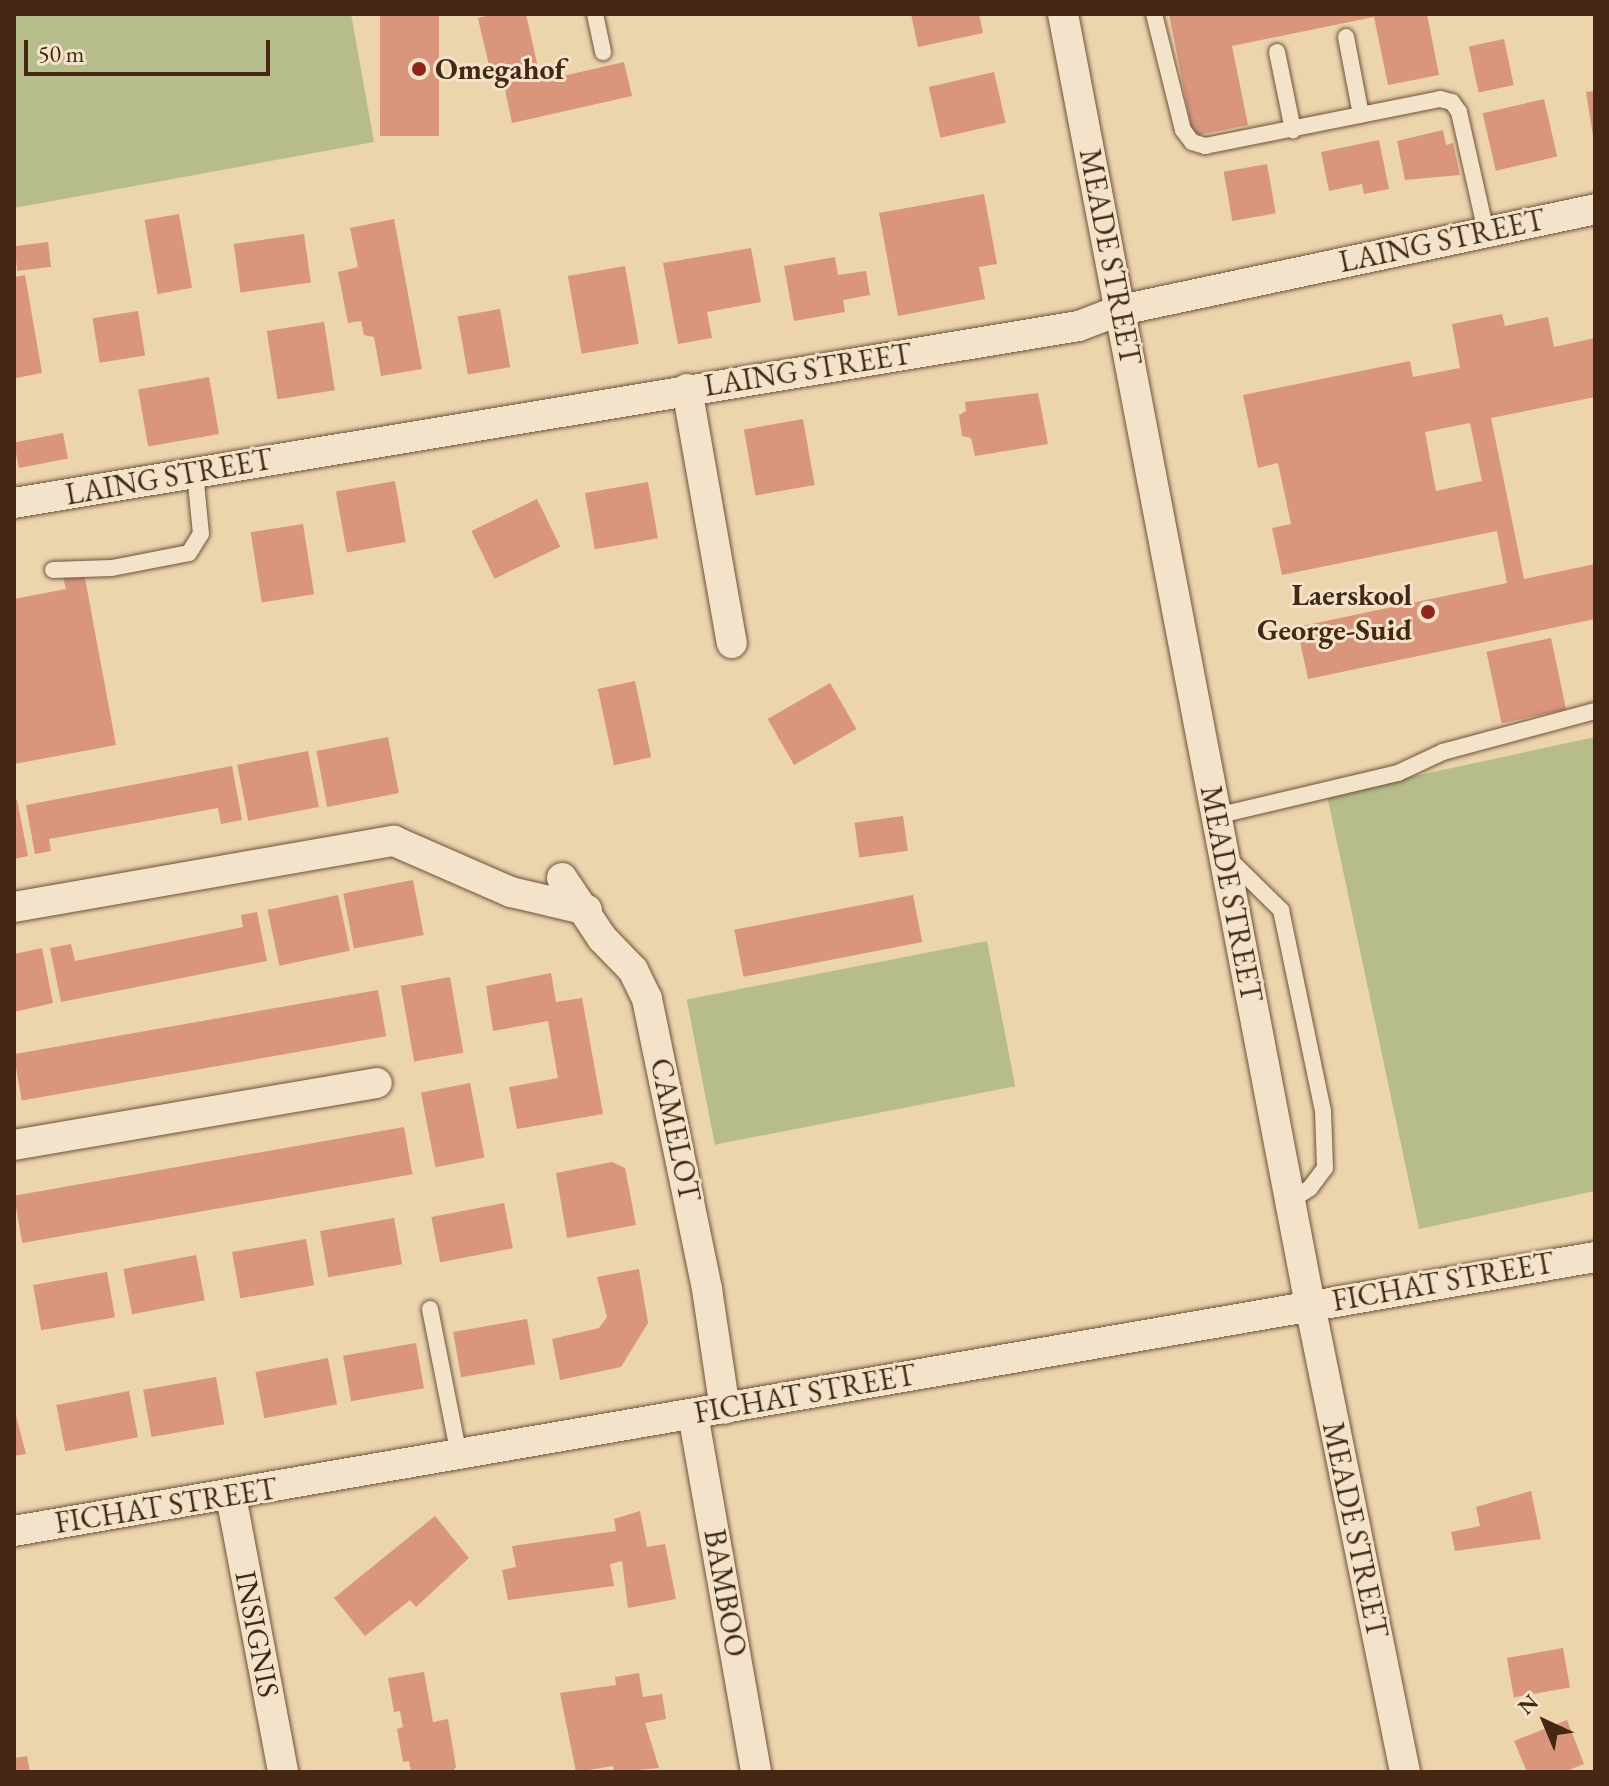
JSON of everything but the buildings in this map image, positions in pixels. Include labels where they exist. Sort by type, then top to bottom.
[{"type":"street","name":"MEADE STREET","points":[[1063,14],[1310,1305],[1405,1772]]},
{"type":"street","name":"LAING STREET","points":[[14,503],[1079,326],[1121,310],[1595,209]]},
{"type":"street","points":[[687,389],[732,643]]},
{"type":"street","points":[[14,907],[394,841],[511,892],[587,910]]},
{"type":"street","name":"CAMELOT","points":[[562,878],[587,910],[602,938],[633,970],[647,999],[707,1289],[725,1409]]},
{"type":"street","points":[[14,1145],[377,1083]]},
{"type":"street","name":"FICHAT STREET","points":[[14,1531],[231,1496],[1595,1257]]},
{"type":"street","name":"BAMBOO","points":[[693,1414],[756,1772]]},
{"type":"street","name":"INSIGNIS","points":[[231,1496],[283,1772]]},
{"type":"lane","points":[[595,14],[603,52]]},
{"type":"lane","points":[[1154,14],[1183,130],[1192,142],[1205,146],[1440,99],[1452,102],[1459,112],[1486,232]]},
{"type":"lane","points":[[1346,37],[1361,115]]},
{"type":"lane","points":[[1277,52],[1293,130]]},
{"type":"lane","points":[[53,570],[112,568],[189,553],[201,534],[195,473]]},
{"type":"lane","points":[[1216,816],[1398,773],[1443,752],[1595,711]]},
{"type":"lane","points":[[1223,854],[1281,910],[1323,1111],[1325,1168],[1310,1188],[1290,1201]]},
{"type":"lane","points":[[430,1309],[459,1456]]},
{"type":"green space","points":[[14,14],[351,14],[374,142],[14,208]]},
{"type":"green space","points":[[1595,737],[1595,1191],[1419,1229],[1327,795]]},
{"type":"green space","points":[[987,941],[1015,1086],[715,1145],[687,999]]},
{"type":"place","name":"Omegahof","points":[[419,69]]},
{"type":"place","name":"Laerskool George-Suid","points":[[1428,612]]}]
